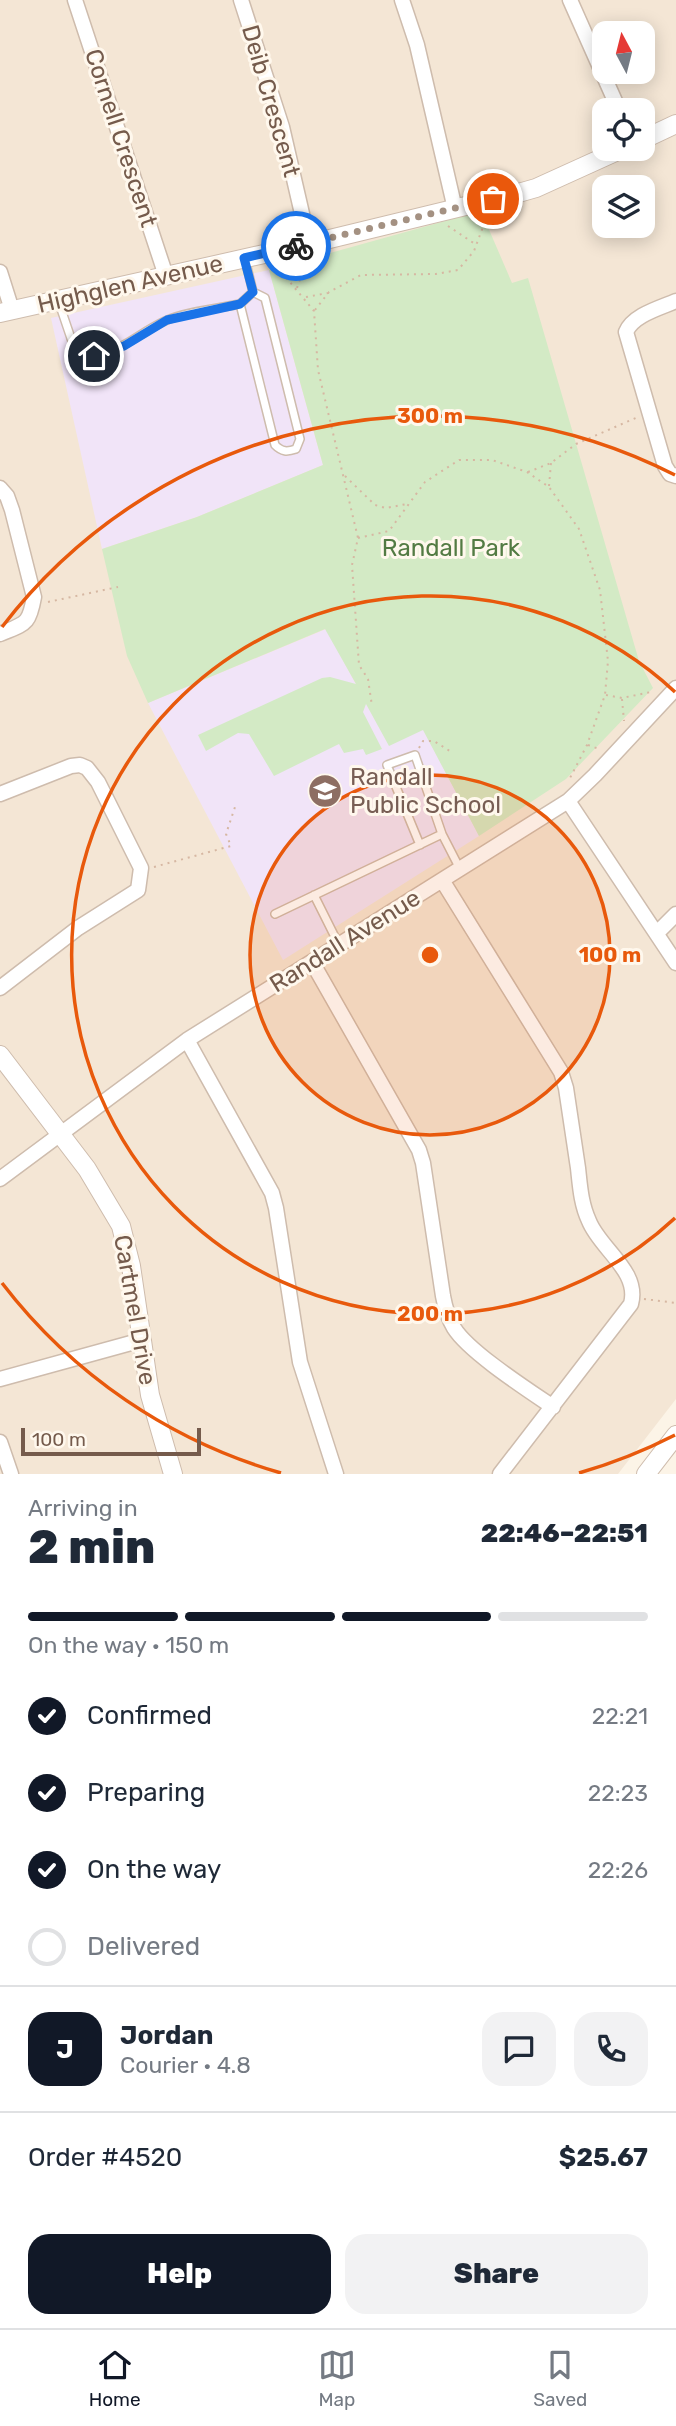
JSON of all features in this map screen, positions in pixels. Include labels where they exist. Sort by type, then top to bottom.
[{"type":"street","name":"Cornell Crescent","points":[[75,0],[166,276]]},
{"type":"street","name":"Deib Crescent","points":[[241,0],[282,127],[309,244]]},
{"type":"street","points":[[402,0],[417,45],[455,209]]},
{"type":"street","points":[[570,0],[614,98]]},
{"type":"street","points":[[655,134],[676,124]]},
{"type":"street","name":"Highglen Avenue","points":[[6,311],[455,209],[536,188],[596,161]]},
{"type":"street","points":[[0,272],[6,311]]},
{"type":"street","points":[[676,301],[638,318],[629,325],[626,332],[665,466],[670,474],[676,476]]},
{"type":"street","points":[[0,488],[7,496],[12,510],[34,597],[33,611],[29,619],[0,634]]},
{"type":"street","name":"Randall Avenue","points":[[0,1180],[187,1040],[568,801],[676,688]]},
{"type":"street","points":[[0,794],[71,766],[80,765],[87,768],[98,782],[141,868],[138,890],[78,928],[0,988]]},
{"type":"street","points":[[568,801],[676,963]]},
{"type":"street","points":[[442,880],[561,1072],[566,1088],[580,1189],[586,1212],[597,1237],[633,1285],[631,1304],[500,1474]]},
{"type":"street","points":[[657,933],[676,914]]},
{"type":"street","points":[[312,962],[419,1150],[443,1296],[454,1329],[522,1387],[553,1408]]},
{"type":"street","points":[[187,1040],[272,1193],[300,1362],[336,1474]]},
{"type":"street","name":"Cartmel Drive","points":[[0,1055],[102,1191],[121,1226],[128,1249],[154,1413],[173,1474]]},
{"type":"street","points":[[0,1379],[142,1340]]},
{"type":"street","points":[[646,1474],[676,1434]]},
{"type":"street","points":[[0,1442],[10,1474]]},
{"type":"lane","points":[[240,304],[275,445],[289,452],[296,449],[300,439],[265,298],[253,292],[244,258]]},
{"type":"lane","points":[[57,300],[76,353],[94,356],[124,346],[167,320],[240,304],[253,292]]},
{"type":"lane","points":[[420,845],[387,765],[415,755],[442,834],[460,869]]},
{"type":"lane","points":[[275,914],[442,834]]},
{"type":"lane","points":[[314,895],[339,945]]},
{"type":"path","points":[[305,298],[329,292],[361,275],[436,274],[458,270],[476,245],[493,199]]},
{"type":"path","points":[[431,215],[476,245]]},
{"type":"path","points":[[296,289],[306,267],[309,244]]},
{"type":"path","points":[[273,252],[284,275],[314,311],[318,370],[358,538],[352,565],[359,665],[368,679],[372,705]]},
{"type":"path","points":[[314,311],[329,292]]},
{"type":"path","points":[[527,472],[551,463],[576,444],[648,413]]},
{"type":"path","points":[[358,538],[389,531],[425,482],[459,460],[492,460],[527,472],[549,487],[579,529],[600,590],[608,661],[605,695],[587,745],[570,778]]},
{"type":"path","points":[[549,487],[551,463]]},
{"type":"path","points":[[344,475],[375,505],[386,508],[408,504]]},
{"type":"path","points":[[33,604],[59,601],[118,587]]},
{"type":"path","points":[[605,695],[622,698],[651,692]]},
{"type":"path","points":[[622,698],[624,721]]},
{"type":"path","points":[[415,755],[423,741],[434,741],[453,753]]},
{"type":"path","points":[[587,745],[599,749]]},
{"type":"path","points":[[141,868],[149,869],[231,846],[226,834],[235,807]]},
{"type":"path","points":[[633,1298],[676,1303]]},
{"type":"shaded area","points":[[0,0],[676,0],[676,1399],[618,1474],[0,1474]]},
{"type":"shaded area","points":[[269,270],[323,465],[197,517],[102,549],[51,318]]},
{"type":"shaded area","name":"Randall Public School","points":[[326,629],[389,745],[423,729],[479,836],[283,960],[148,703]]},
{"type":"green space","name":"Randall Park","points":[[481,211],[512,283],[528,278],[639,661],[653,688],[566,779],[479,836],[423,730],[389,746],[366,704],[363,712],[382,749],[366,755],[363,749],[344,753],[339,744],[274,776],[249,734],[238,733],[206,751],[198,735],[322,678],[330,677],[356,684],[325,629],[148,703],[127,656],[102,549],[197,517],[323,465],[269,270]]},
{"type":"way so far","points":[[296,246],[493,199]]},
{"type":"place","name":"Randall Public School","points":[[325,791]]},
{"type":"route","points":[[94,356],[124,346],[167,320],[240,304],[253,292],[244,258],[296,246]]}]
